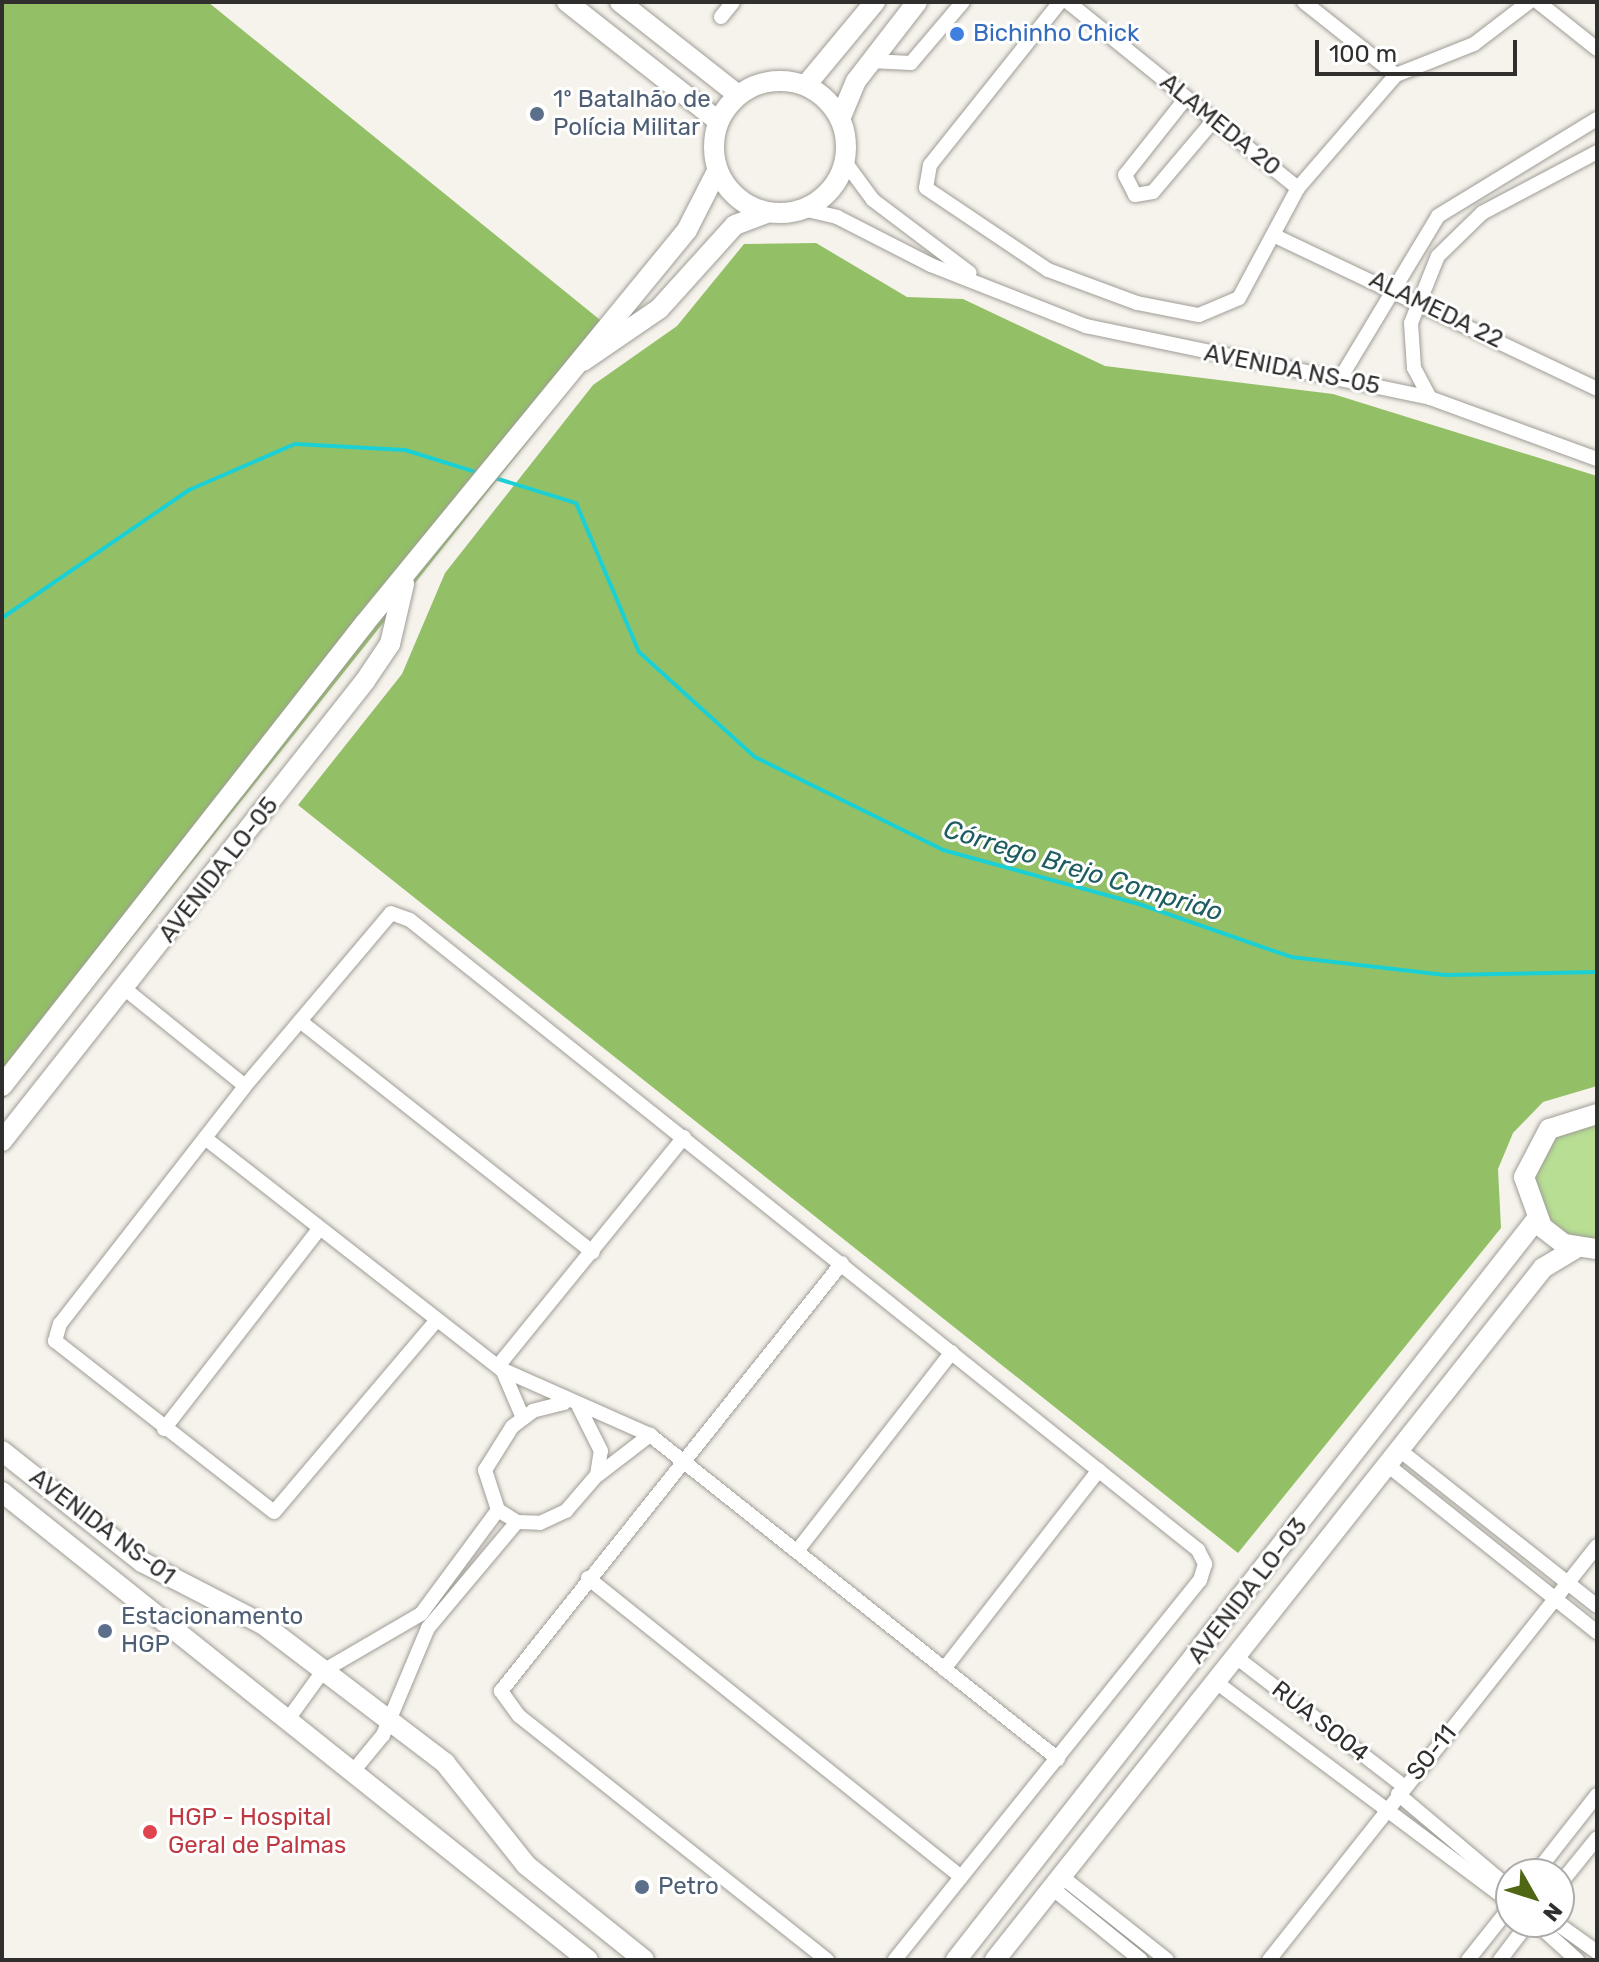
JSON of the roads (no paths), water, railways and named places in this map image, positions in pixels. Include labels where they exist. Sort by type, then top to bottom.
[{"type":"street","points":[[567,2],[718,121]]},
{"type":"street","points":[[620,2],[738,95]]},
{"type":"street","points":[[721,17],[733,2]]},
{"type":"street","points":[[806,85],[875,2]]},
{"type":"street","points":[[840,119],[806,85],[775,80],[738,95],[718,121],[717,171],[728,190],[767,213],[803,209],[829,191],[845,162],[840,119],[870,61],[917,2]]},
{"type":"street","points":[[870,61],[911,63],[963,2]]},
{"type":"street","points":[[1060,2],[930,165],[926,188],[1015,252],[1094,289],[1180,313],[1231,305],[1298,188],[1396,75],[1474,44],[1529,2]]},
{"type":"street","name":"ALAMEDA 20","points":[[1068,2],[1298,188]]},
{"type":"street","points":[[1304,2],[1396,75]]},
{"type":"street","points":[[1538,2],[1597,49]]},
{"type":"street","points":[[1186,98],[1125,175],[1135,195],[1153,192],[1213,121]]},
{"type":"street","points":[[1341,377],[1390,286],[1424,232],[1461,197],[1597,119]]},
{"type":"street","points":[[1430,398],[1414,368],[1417,299],[1438,256],[1467,224],[1597,152]]},
{"type":"street","name":"AVENIDA NS-05","points":[[845,162],[873,200],[987,284]]},
{"type":"street","name":"AVENIDA LO-05","points":[[2,1086],[405,582],[523,429],[687,230],[717,171]]},
{"type":"street","name":"AVENIDA NS-05","points":[[803,209],[837,217],[1086,326],[1430,398],[1597,459]]},
{"type":"street","name":"AVENIDA LO-05","points":[[579,363],[659,309],[735,225],[767,213]]},
{"type":"street","name":"ALAMEDA 22","points":[[1273,235],[1390,286],[1595,384]]},
{"type":"street","name":"AVENIDA LO-05","points":[[2,1141],[365,681],[390,644],[405,582]]},
{"type":"street","points":[[436,1321],[280,1510],[266,1510],[59,1346],[56,1334],[245,1086],[381,918],[401,914],[1193,1545],[1205,1564],[1058,1759],[895,1960]]},
{"type":"street","points":[[125,989],[245,1086]]},
{"type":"street","points":[[300,1021],[593,1252]]},
{"type":"street","points":[[1597,1114],[1556,1124],[1531,1151],[1524,1186],[1536,1220],[1576,1248],[1597,1249]]},
{"type":"street","points":[[500,1368],[684,1137]]},
{"type":"street","points":[[205,1138],[500,1368],[564,1403],[650,1435],[1058,1759]]},
{"type":"street","name":"AVENIDA LO-03","points":[[956,1960],[1536,1220]]},
{"type":"street","points":[[164,1429],[319,1229]]},
{"type":"street","name":"AVENIDA LO-03","points":[[995,1960],[1396,1460],[1543,1268],[1576,1248]]},
{"type":"street","points":[[827,1960],[509,1705],[503,1683],[842,1263]]},
{"type":"street","points":[[797,1551],[952,1352]]},
{"type":"street","points":[[500,1368],[523,1418]]},
{"type":"street","points":[[564,1403],[523,1418],[485,1470],[498,1510],[517,1522],[540,1523],[566,1511],[597,1475],[650,1435]]},
{"type":"street","points":[[579,1407],[601,1451],[597,1475]]},
{"type":"street","name":"AVENIDA NS-01","points":[[2,1451],[142,1562],[264,1625],[445,1763],[526,1865],[644,1960]]},
{"type":"street","points":[[1396,1460],[1597,1606]]},
{"type":"street","points":[[1396,1460],[1597,1632]]},
{"type":"street","points":[[944,1669],[1099,1470]]},
{"type":"street","name":"AVENIDA NS-01","points":[[2,1492],[355,1769],[588,1960]]},
{"type":"street","points":[[289,1718],[323,1671],[406,1628],[498,1510]]},
{"type":"street","points":[[355,1769],[389,1719],[428,1628],[517,1522]]},
{"type":"street","name":"SO-11","points":[[1269,1960],[1597,1546]]},
{"type":"street","points":[[588,1578],[961,1877]]},
{"type":"street","name":"RUA SO04","points":[[1236,1657],[1401,1791],[1495,1875]]},
{"type":"street","points":[[1216,1682],[1495,1892]]},
{"type":"street","points":[[1548,1858],[1597,1795]]},
{"type":"street","points":[[1575,1865],[1597,1838]]},
{"type":"street","points":[[1057,1882],[1141,1960]]},
{"type":"street","points":[[1057,1882],[1167,1960]]},
{"type":"street","points":[[1468,1960],[1495,1925]]},
{"type":"street","points":[[1575,1936],[1597,1952]]},
{"type":"street","points":[[1500,1960],[1517,1938]]},
{"type":"street","points":[[1553,1938],[1577,1960]]},
{"type":"waterway","name":"Córrego Brejo Comprido","points":[[2,618],[189,490],[295,444],[405,450],[479,473]]},
{"type":"waterway","name":"Córrego Brejo Comprido","points":[[495,478],[576,503],[639,652],[755,757],[943,850],[1142,905],[1291,957],[1445,975],[1597,972]]},
{"type":"place","name":"Bichinho Chick","points":[[957,34]]},
{"type":"place","name":"1º Batalhão de Polícia Militar","points":[[537,114]]},
{"type":"place","name":"Estacionamento HGP","points":[[105,1631]]},
{"type":"place","name":"HGP - Hospital Geral de Palmas","points":[[150,1832]]},
{"type":"place","name":"Petro","points":[[642,1887]]}]
